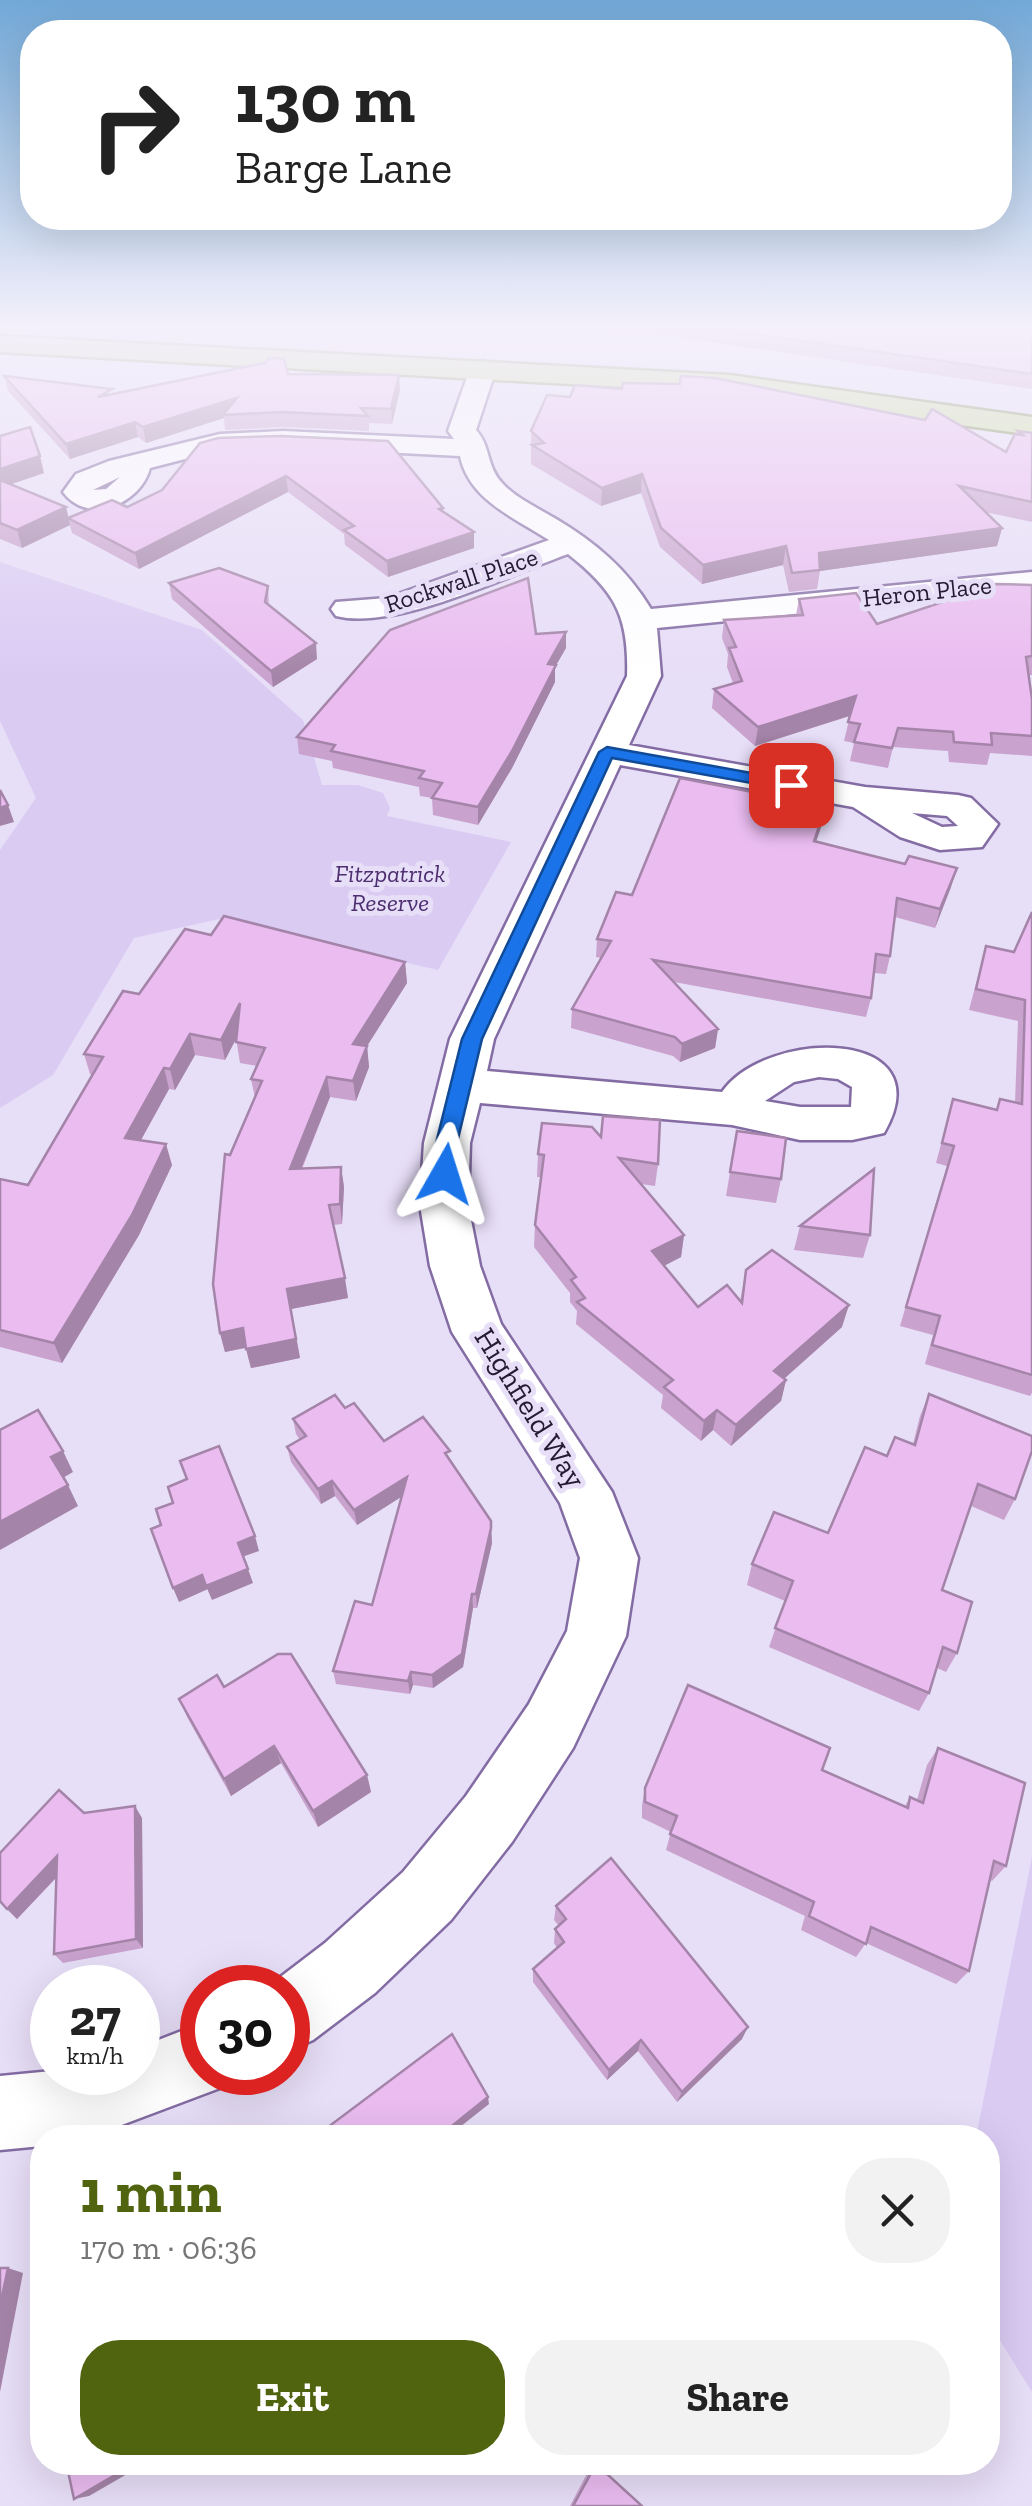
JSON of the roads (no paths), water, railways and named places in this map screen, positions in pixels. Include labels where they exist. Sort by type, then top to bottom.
[{"type":"street","points":[[136,465],[209,445]]},
{"type":"street","points":[[478,445],[474,462],[496,494],[600,563],[643,620]]},
{"type":"street","name":"Rockwall Place","points":[[347,609],[391,607],[573,542]]},
{"type":"street","name":"Heron Place","points":[[643,620],[1032,581]]},
{"type":"street","name":"Highfield Way","points":[[310,1998],[350,1968],[440,1881],[489,1820],[551,1726],[596,1636],[609,1558],[584,1492],[478,1332],[455,1266],[444,1204],[447,1143],[472,1039],[644,676],[648,647],[643,620]]},
{"type":"street","points":[[607,752],[865,798]]},
{"type":"street","points":[[459,1085],[734,1109]]},
{"type":"street","points":[[0,2113],[36,2112],[146,2084],[180,2069]]},
{"type":"park label","name":"Fitzpatrick Reserve","points":[[390,888]]}]
